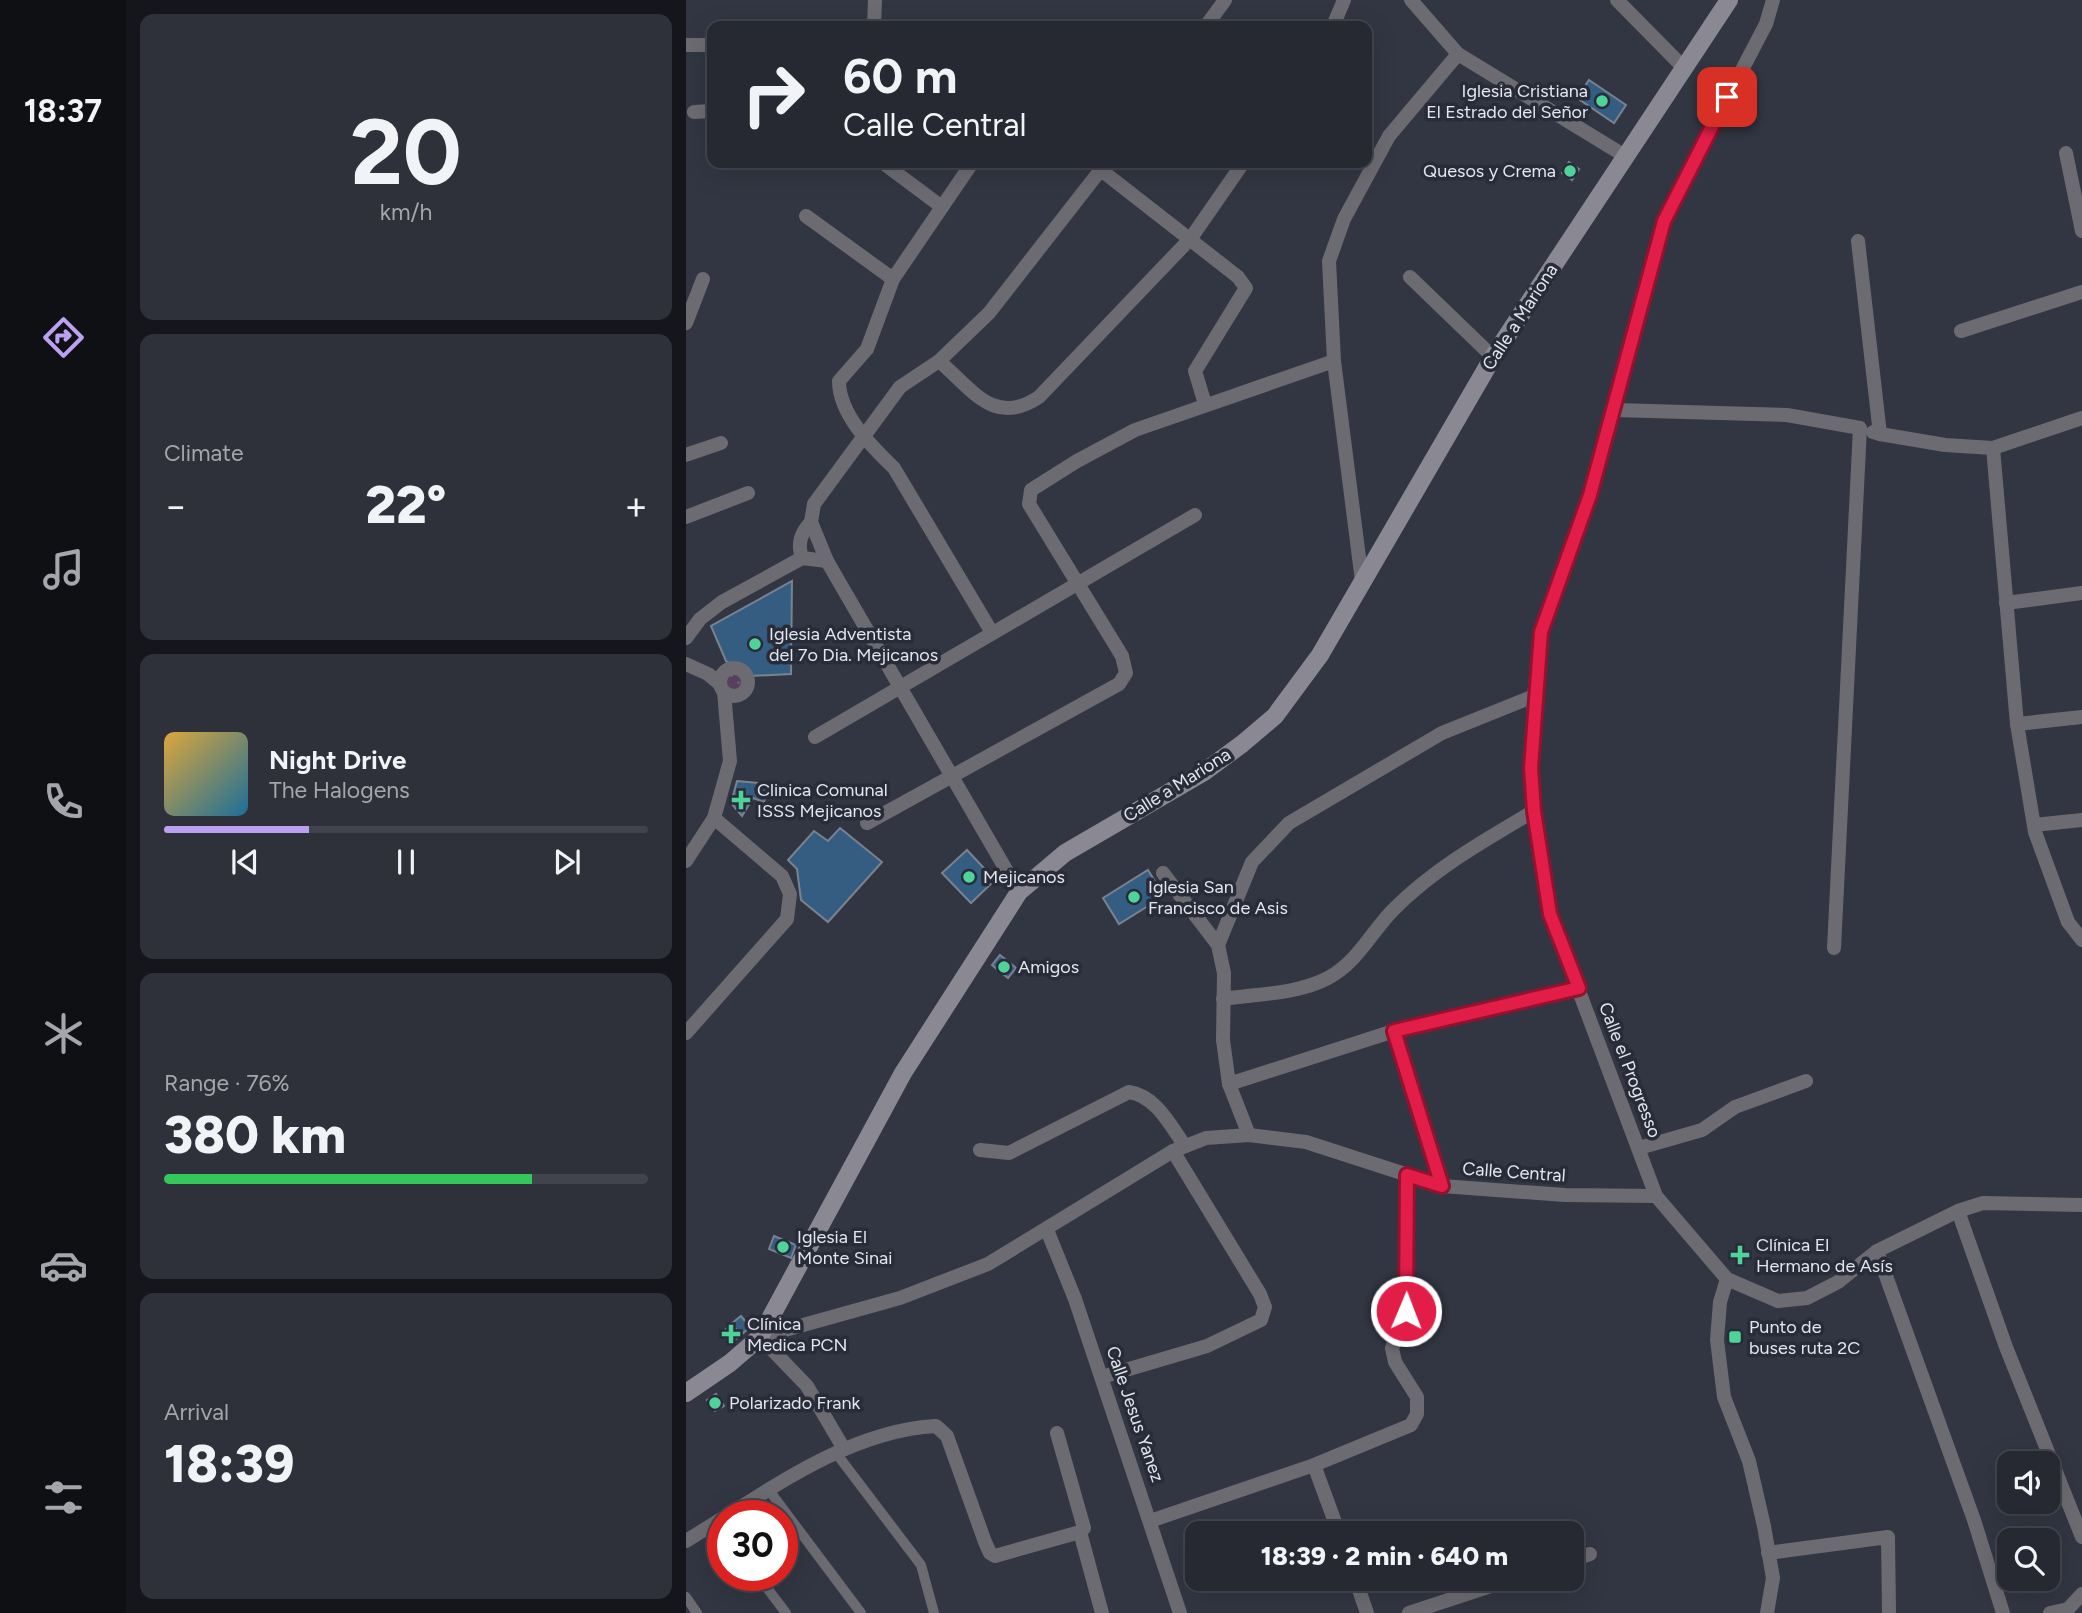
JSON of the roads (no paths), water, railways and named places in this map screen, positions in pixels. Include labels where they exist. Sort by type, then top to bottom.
[{"type":"main road","name":"Calle a Mariona","points":[[686,1393],[730,1363],[760,1337],[903,1073],[1019,892],[1065,853],[1204,772],[1275,716],[1320,655],[1493,357],[1728,0]]},
{"type":"street","points":[[874,21],[875,0]]},
{"type":"street","points":[[1210,21],[1225,0]]},
{"type":"street","points":[[1335,21],[1344,0]]},
{"type":"street","points":[[1411,0],[1458,54],[1625,156]]},
{"type":"street","points":[[1618,0],[1684,68]]},
{"type":"street","name":"Calle el Progresso","points":[[1656,1196],[1550,914],[1534,811],[1531,768],[1534,696],[1541,632],[1590,495],[1664,221],[1766,24],[1773,0]]},
{"type":"street","points":[[686,45],[707,45]]},
{"type":"street","points":[[1372,166],[1388,136],[1458,54]]},
{"type":"street","points":[[694,112],[707,111]]},
{"type":"street","points":[[2066,153],[2082,231]]},
{"type":"street","points":[[890,168],[942,206]]},
{"type":"street","points":[[969,168],[893,279],[867,349],[839,381],[839,396],[865,436],[894,468],[991,631]]},
{"type":"street","points":[[1019,892],[827,561],[811,522],[814,504],[900,387],[939,360],[989,313],[1101,168]]},
{"type":"street","points":[[1105,168],[1238,277],[1246,288],[1195,371],[1205,404]]},
{"type":"street","points":[[939,360],[992,406],[1005,411],[1024,407],[1039,397],[1191,238],[1240,168]]},
{"type":"street","points":[[1362,581],[1334,361],[1329,261],[1344,219],[1371,168]]},
{"type":"street","points":[[806,216],[893,279]]},
{"type":"street","points":[[1858,241],[1880,434]]},
{"type":"street","points":[[1410,277],[1493,357]]},
{"type":"street","points":[[686,323],[703,279]]},
{"type":"street","points":[[1961,331],[2082,292]]},
{"type":"street","points":[[867,823],[1119,684],[1126,673],[1122,656],[1029,504],[1031,491],[1077,461],[1135,430],[1334,361]]},
{"type":"street","points":[[1615,410],[1787,415],[1945,445],[1993,448],[2082,418]]},
{"type":"street","points":[[1834,948],[1860,428]]},
{"type":"street","points":[[686,455],[721,443]]},
{"type":"street","points":[[1993,448],[2017,724],[2034,825],[2068,922],[2082,940]]},
{"type":"street","points":[[686,517],[748,493]]},
{"type":"street","points":[[815,737],[991,631],[1195,515]]},
{"type":"street","points":[[802,558],[799,549],[802,532],[811,522]]},
{"type":"street","points":[[686,638],[700,619],[722,601],[802,558],[827,561]]},
{"type":"street","points":[[2006,604],[2082,593]]},
{"type":"street","points":[[686,664],[708,674],[722,688],[730,761],[714,818],[686,861]]},
{"type":"street","points":[[1219,945],[1252,862],[1289,823],[1442,733],[1534,696]]},
{"type":"street","points":[[2017,724],[2082,716]]},
{"type":"street","points":[[1223,999],[1307,986],[1327,978],[1352,961],[1394,909],[1454,859],[1534,811]]},
{"type":"street","points":[[686,1033],[787,919],[790,894],[782,876],[714,818]]},
{"type":"street","points":[[2034,825],[2082,820]]},
{"type":"street","points":[[1163,873],[1219,945],[1224,972],[1223,1040],[1229,1084],[1249,1135]]},
{"type":"street","points":[[1229,1084],[1394,1031],[1579,988]]},
{"type":"street","points":[[1394,1031],[1442,1186]]},
{"type":"street","points":[[1639,1148],[1702,1130],[1735,1107],[1806,1081]]},
{"type":"street","points":[[980,1150],[1009,1153],[1129,1092],[1143,1094],[1162,1114],[1260,1294],[1265,1307],[1261,1320],[1207,1346],[1102,1377]]},
{"type":"street","name":"Calle Central","points":[[760,1337],[900,1298],[988,1264],[1179,1149],[1206,1138],[1249,1135],[1306,1142],[1442,1186],[1565,1195],[1656,1196]]},
{"type":"street","points":[[1150,1521],[1314,1465],[1411,1425],[1417,1414],[1417,1397],[1395,1362],[1392,1348],[1406,1311],[1407,1175]]},
{"type":"street","points":[[1656,1196],[1727,1279],[1778,1301],[1807,1298],[1838,1282],[1877,1251],[1958,1211],[1983,1203],[2082,1205]]},
{"type":"street","points":[[1958,1211],[2006,1347],[2082,1536]]},
{"type":"street","name":"Calle Jesus Yanez","points":[[1047,1230],[1102,1377],[1180,1613]]},
{"type":"street","points":[[1877,1251],[1974,1520],[2003,1613]]},
{"type":"street","points":[[1727,1279],[1720,1302],[1717,1340],[1724,1397],[1749,1461],[1769,1553],[1773,1578],[1767,1613]]},
{"type":"street","points":[[760,1337],[807,1386],[840,1451],[921,1565],[934,1613]]},
{"type":"street","points":[[752,1500],[840,1451],[896,1434],[936,1426],[947,1436],[990,1553],[995,1556],[1080,1532],[1084,1528],[1057,1433]]},
{"type":"street","points":[[1314,1465],[1335,1521]]},
{"type":"street","points":[[768,1489],[861,1613]]},
{"type":"street","points":[[686,1541],[707,1529]]},
{"type":"street","points":[[1080,1532],[1102,1613]]},
{"type":"street","points":[[1769,1553],[1888,1537],[1889,1613]]},
{"type":"street","points":[[1584,1556],[1590,1554]]},
{"type":"street","points":[[769,1591],[786,1613]]},
{"type":"street","points":[[1359,1591],[1367,1613]]},
{"type":"street","points":[[1409,1613],[1476,1591]]},
{"type":"street","points":[[2050,1613],[2069,1611],[2082,1594]]},
{"type":"street","points":[[686,1597],[697,1613]]},
{"type":"place","name":"Iglesia Cristiana El Estrado del Señor","points":[[1602,101]]},
{"type":"place","name":"Quesos y Crema","points":[[1570,171]]},
{"type":"place","name":"Iglesia Adventista del 7o Dia. Mejicanos","points":[[755,644]]},
{"type":"place","name":"Clinica Comunal ISSS Mejicanos","points":[[741,800]]},
{"type":"place","name":"Mejicanos","points":[[969,877]]},
{"type":"place","name":"Iglesia San Francisco de Asis","points":[[1134,897]]},
{"type":"place","name":"Amigos","points":[[1004,967]]},
{"type":"place","name":"Iglesia El Monte Sinai","points":[[783,1247]]},
{"type":"place","name":"Clínica El Hermano de Asís","points":[[1740,1255]]},
{"type":"place","name":"Clínica Medica PCN","points":[[731,1334]]},
{"type":"place","name":"Punto de buses ruta 2C","points":[[1735,1337]]},
{"type":"place","name":"Polarizado Frank","points":[[715,1403]]}]
